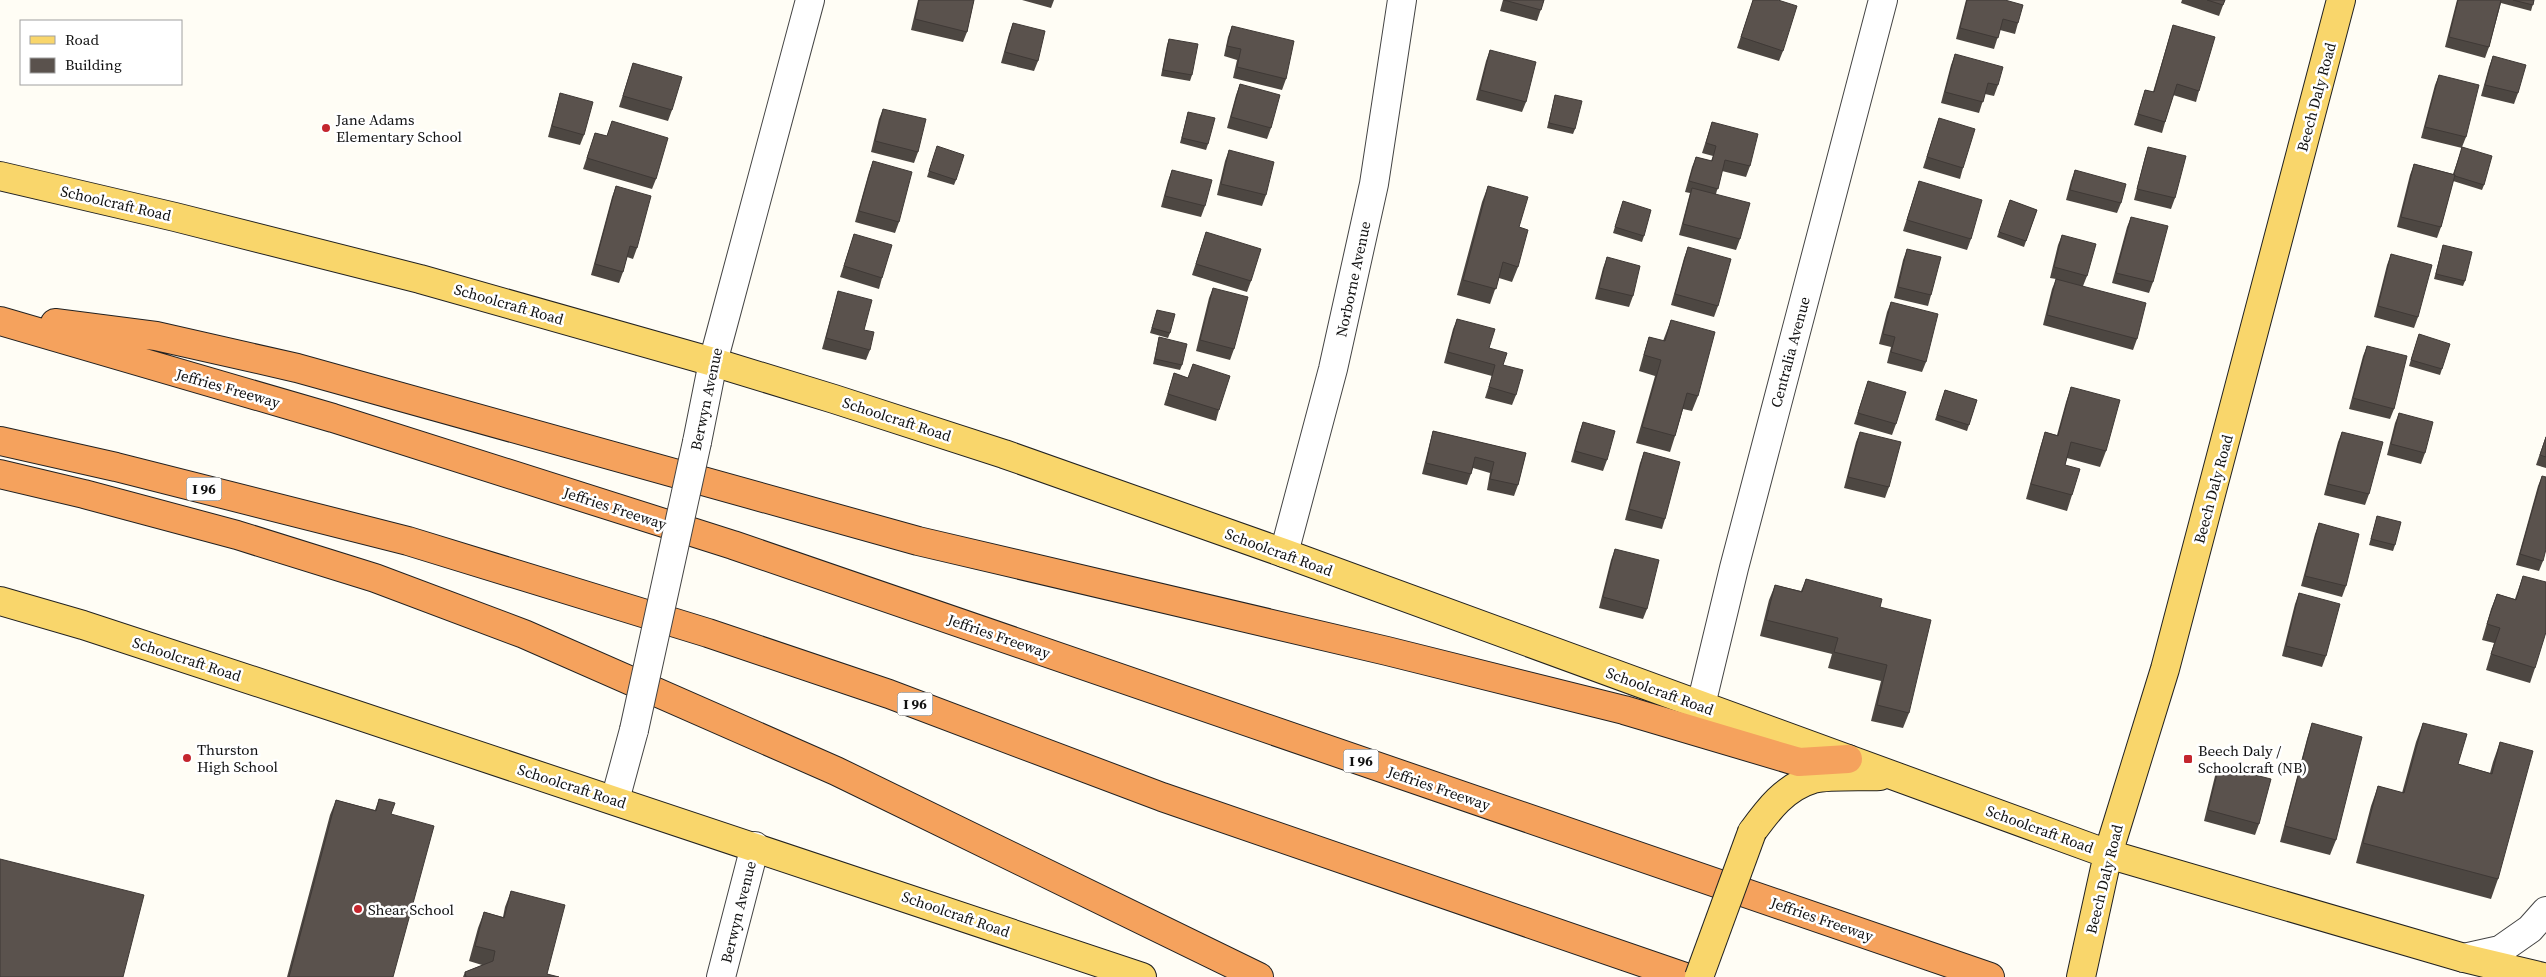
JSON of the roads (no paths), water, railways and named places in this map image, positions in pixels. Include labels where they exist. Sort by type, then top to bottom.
[{"type":"highway","points":[[0,317],[156,336],[297,368],[918,541],[1387,651],[1624,710],[1799,762],[1848,759]]},
{"type":"highway","name":"Jeffries Freeway","points":[[0,321],[333,418],[742,548],[1990,977]]},
{"type":"highway","name":"I 96","points":[[0,441],[116,467],[408,541],[708,633],[889,694],[1162,797],[1685,977]]},
{"type":"highway","points":[[0,474],[84,494],[237,535],[376,578],[524,634],[836,771],[1259,977]]},
{"type":"main road","name":"Beech Daly Road","points":[[2081,977],[2108,854],[2165,669],[2341,0]]},
{"type":"main road","name":"Schoolcraft Road","points":[[0,176],[175,217],[411,276],[713,362],[1004,454],[1284,553],[2108,854],[2464,958],[2543,977]]},
{"type":"main road","name":"Schoolcraft Road","points":[[0,601],[83,625],[755,846],[1142,977]]},
{"type":"main road","points":[[1699,977],[1752,832],[1770,807],[1786,792],[1814,779],[1894,775]]},
{"type":"main road","points":[[2464,958],[2494,977]]},
{"type":"street","name":"Berwyn Avenue","points":[[615,800],[634,730],[713,362],[810,0]]},
{"type":"street","name":"Norborne Avenue","points":[[1284,553],[1333,369],[1374,184],[1402,0]]},
{"type":"street","name":"Centralia Avenue","points":[[1701,705],[1734,568],[1883,0]]},
{"type":"street","name":"Berwyn Avenue","points":[[721,977],[755,846]]},
{"type":"street","points":[[2464,958],[2500,950],[2530,929],[2546,911]]},
{"type":"place","name":"Jane Adams Elementary School","points":[[326,128]]},
{"type":"place","name":"Thurston High School","points":[[187,758]]},
{"type":"place","name":"Beech Daly / Schoolcraft (NB)","points":[[2188,759]]},
{"type":"place","name":"Shear School","points":[[358,909]]}]
